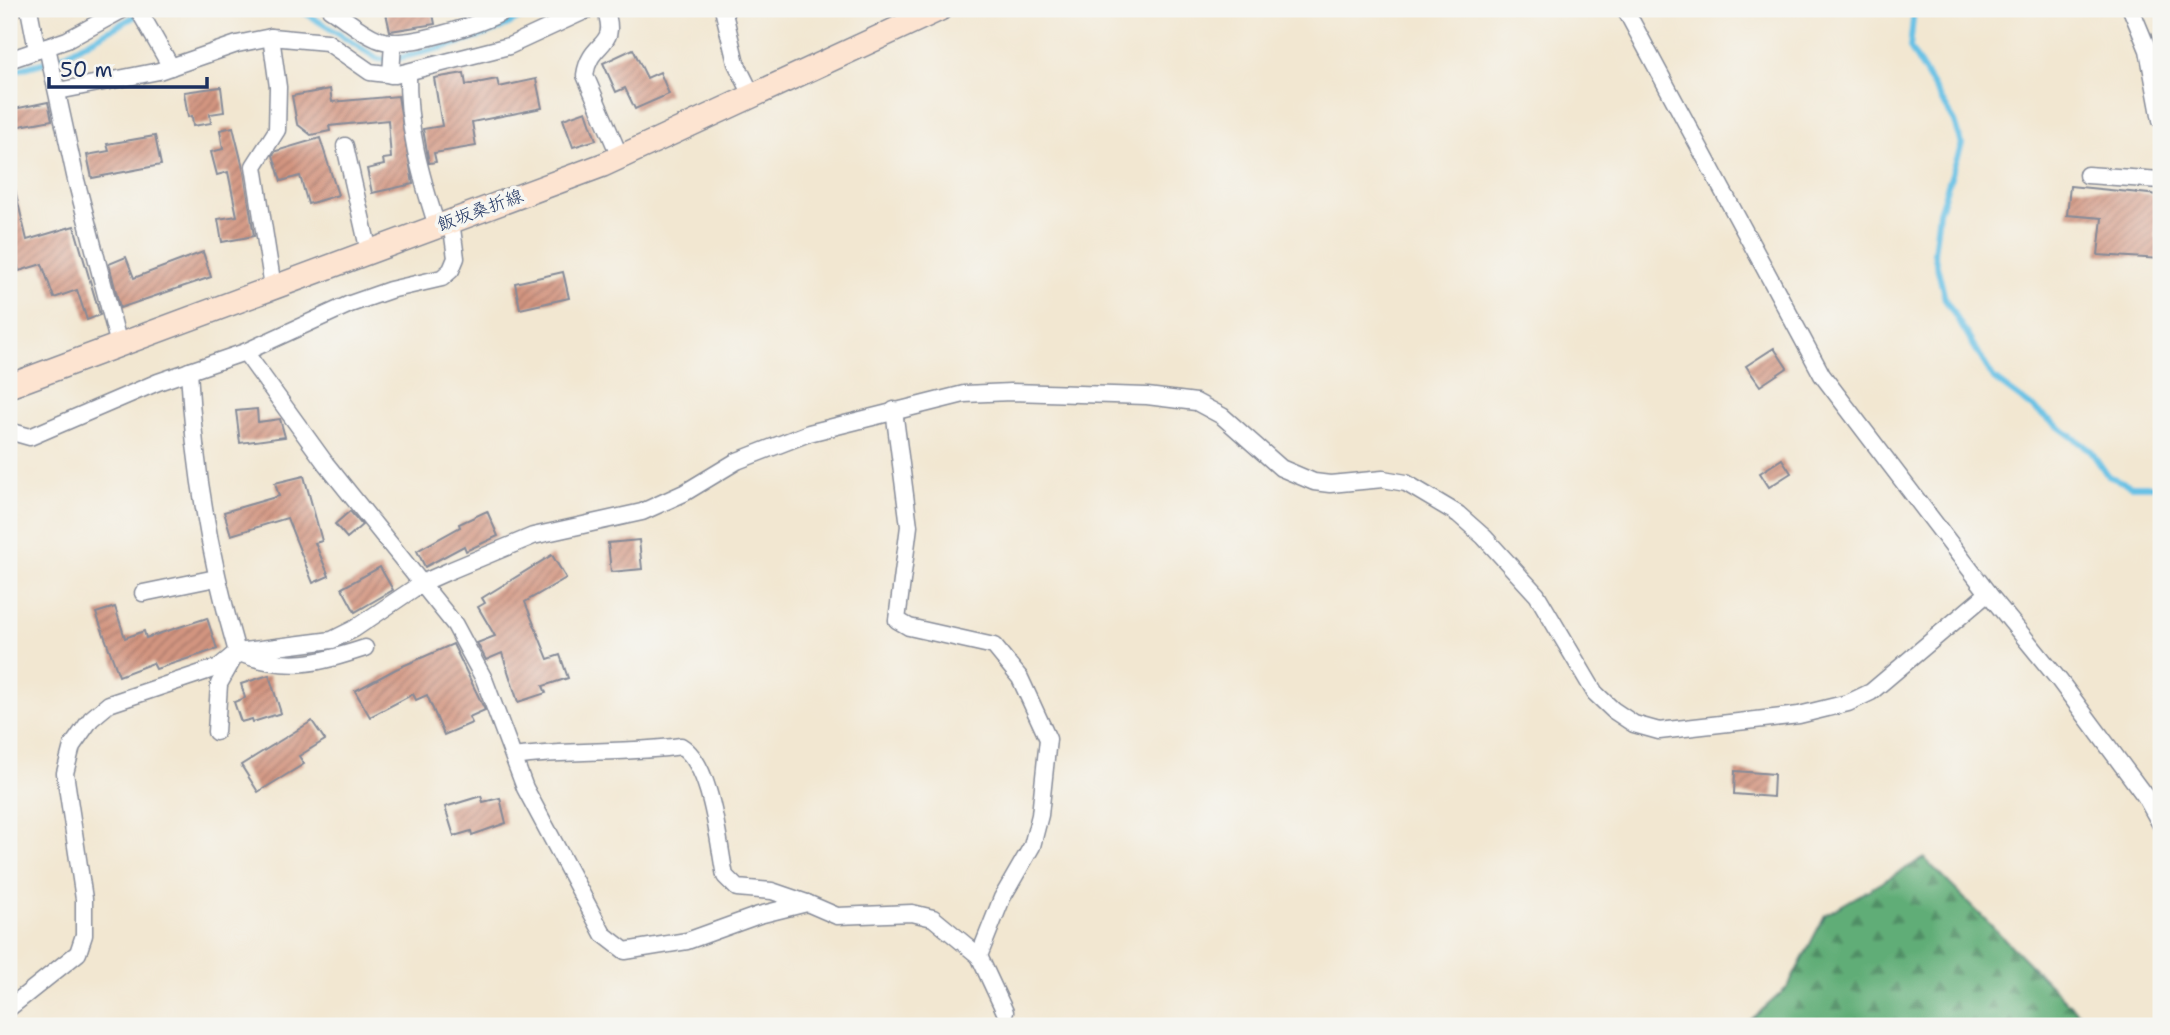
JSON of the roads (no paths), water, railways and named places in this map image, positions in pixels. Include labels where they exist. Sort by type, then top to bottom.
[{"type":"main road","name":"飯坂桑折線","points":[[9,386],[620,157],[940,9]]},
{"type":"street","points":[[29,9],[58,91],[76,180],[119,345]]},
{"type":"street","points":[[9,60],[47,55],[66,40],[124,9]]},
{"type":"street","points":[[9,431],[30,437],[103,404],[245,352],[350,304],[390,290],[442,278],[451,270],[456,258],[414,151],[408,105],[395,61],[377,39],[330,9]]},
{"type":"street","points":[[58,91],[171,67],[237,44],[271,37],[327,42],[370,72],[509,9]]},
{"type":"street","points":[[395,61],[509,46],[589,9]]},
{"type":"street","points":[[605,9],[611,26],[610,35],[587,61],[585,75],[620,157]]},
{"type":"street","points":[[723,9],[736,63],[752,97]]},
{"type":"street","points":[[1625,9],[1822,375],[1988,593],[2059,680],[2146,796],[2161,825]]},
{"type":"street","points":[[2131,9],[2148,50],[2161,120]]},
{"type":"street","points":[[141,15],[171,67]]},
{"type":"street","points":[[271,37],[278,87],[277,130],[254,166],[273,287]]},
{"type":"street","points":[[345,146],[369,251]]},
{"type":"street","points":[[2087,175],[2161,180]]},
{"type":"street","points":[[245,352],[326,464],[455,625],[484,679],[526,788],[603,934],[625,951],[687,941],[759,915],[807,903]]},
{"type":"street","points":[[189,371],[192,442],[216,578],[237,652],[219,684],[216,732]]},
{"type":"street","points":[[9,1008],[78,953],[84,935],[84,899],[65,773],[72,746],[91,719],[109,704],[219,667],[237,652],[332,640],[354,629],[422,583],[533,536],[642,512],[684,493],[737,461],[809,433],[964,394],[1011,392],[1176,398],[1209,407],[1281,468],[1314,482],[1330,484],[1383,479],[1406,483],[1458,514],[1484,537],[1537,595],[1595,693],[1613,710],[1634,724],[1659,731],[1799,715],[1848,703],[1871,692],[1988,593]]},
{"type":"street","points":[[894,411],[909,526],[897,620],[909,627],[994,646],[1020,677],[1048,739],[1040,815],[1032,846],[1002,898],[979,956]]},
{"type":"street","points":[[143,593],[216,578]]},
{"type":"street","points":[[237,652],[261,662],[315,664],[365,648]]},
{"type":"street","points":[[514,757],[546,753],[649,751],[681,746],[691,752],[703,772],[725,876],[737,888],[772,891],[837,916],[912,913],[933,918],[979,956],[1005,1012]]},
{"type":"waterway","points":[[9,72],[57,59],[148,9]]},
{"type":"waterway","points":[[299,9],[378,59],[390,60],[482,35],[532,9]]},
{"type":"waterway","points":[[1914,9],[1910,48],[1955,122],[1962,144],[1939,212],[1934,253],[1945,299],[1994,379],[2090,450],[2108,476],[2132,486],[2161,486]]}]
